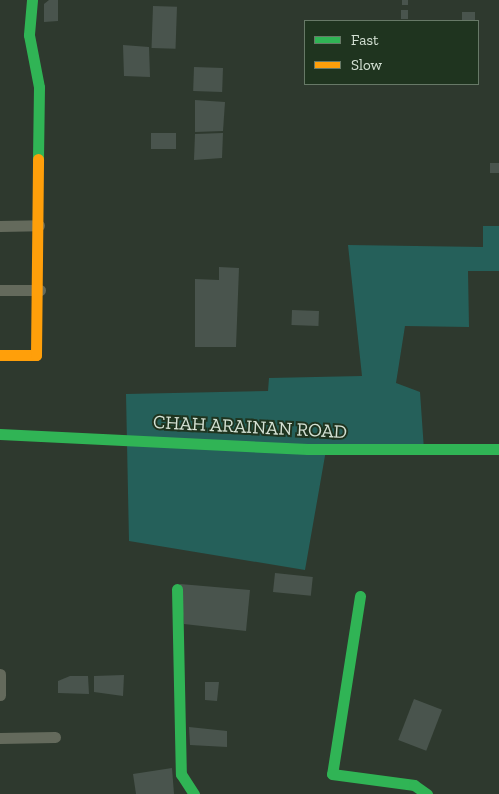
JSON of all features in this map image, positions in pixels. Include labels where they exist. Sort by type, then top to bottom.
[{"type":"street","points":[[0,355],[36,356],[40,290],[39,88],[30,35],[32,0]]},
{"type":"street","points":[[0,226],[39,225]]},
{"type":"street","points":[[0,290],[40,290]]},
{"type":"street","name":"CHAH ARAINAN ROAD","points":[[0,434],[308,450],[499,449]]},
{"type":"street","points":[[177,589],[181,774],[194,794]]},
{"type":"street","points":[[360,596],[332,774],[414,785],[427,794]]},
{"type":"street","points":[[0,674],[0,695]]},
{"type":"street","points":[[0,738],[55,737]]},
{"type":"water","points":[[483,226],[499,226],[499,271],[468,271],[469,327],[405,326],[396,383],[420,392],[424,450],[326,450],[305,570],[129,541],[126,394],[268,391],[269,378],[362,376],[348,245],[483,247]]},
{"type":"building","points":[[49,0],[58,0],[58,21],[44,22],[44,4]]},
{"type":"building","points":[[402,0],[408,0],[408,5],[402,5]]},
{"type":"building","points":[[153,6],[177,7],[176,49],[152,48]]},
{"type":"building","points":[[401,10],[408,10],[408,19],[401,19]]},
{"type":"building","points":[[462,12],[475,12],[475,20],[462,20]]},
{"type":"building","points":[[123,45],[149,47],[150,77],[124,76]]},
{"type":"building","points":[[194,67],[223,68],[222,92],[193,91]]},
{"type":"building","points":[[195,100],[225,102],[223,131],[195,132]]},
{"type":"building","points":[[151,133],[176,133],[176,149],[151,149]]},
{"type":"building","points":[[223,133],[222,158],[194,160],[195,134]]},
{"type":"building","points":[[490,163],[499,163],[499,173],[490,173]]},
{"type":"building","points":[[219,267],[239,268],[236,347],[195,347],[195,279],[219,280]]},
{"type":"building","points":[[292,310],[319,311],[318,326],[291,325]]},
{"type":"building","points":[[275,573],[313,577],[311,596],[273,592]]},
{"type":"building","points":[[180,584],[250,590],[246,631],[184,624]]},
{"type":"building","points":[[124,675],[123,696],[94,692],[94,676]]},
{"type":"building","points":[[70,676],[88,676],[89,694],[58,693],[58,681]]},
{"type":"building","points":[[205,682],[219,682],[217,701],[205,700]]},
{"type":"building","points":[[414,699],[442,710],[426,751],[398,740]]},
{"type":"building","points":[[189,727],[227,731],[227,747],[190,745]]},
{"type":"building","points":[[172,768],[174,794],[136,794],[133,774]]},
{"type":"traffic: fast","points":[[32,0],[29,35],[39,87],[38,159]]},
{"type":"traffic: fast","points":[[0,434],[308,449],[499,449]]},
{"type":"traffic: fast","points":[[177,589],[181,774],[194,794]]},
{"type":"traffic: fast","points":[[360,596],[332,774],[414,785],[427,794]]},
{"type":"traffic: slow","points":[[0,355],[36,355],[38,159]]}]
